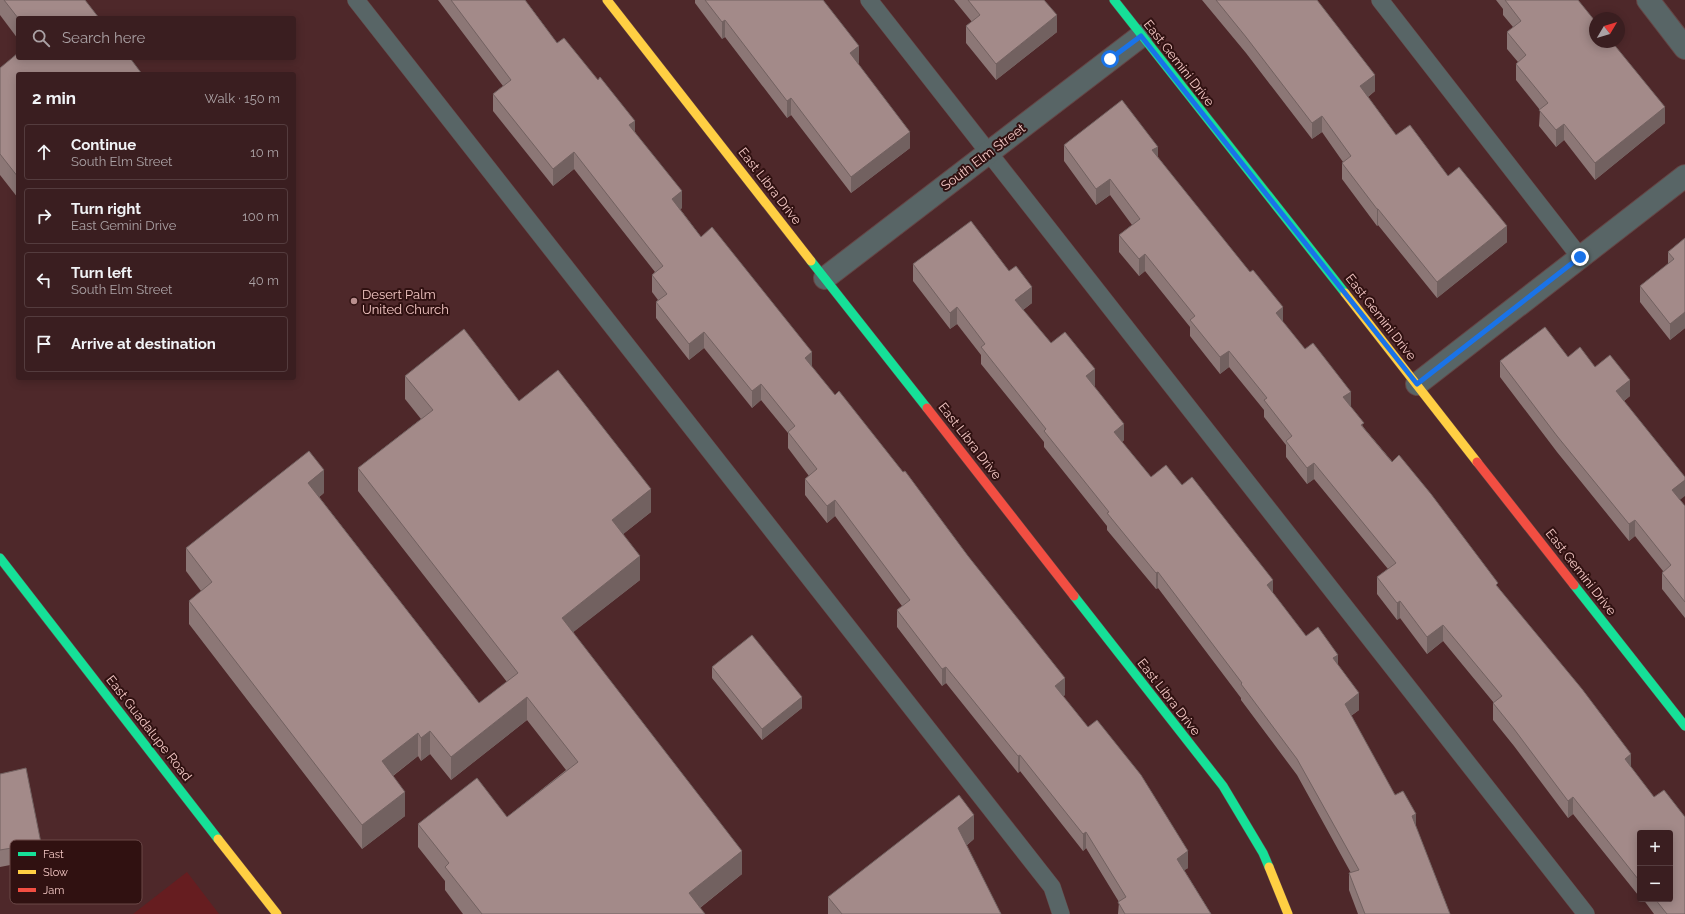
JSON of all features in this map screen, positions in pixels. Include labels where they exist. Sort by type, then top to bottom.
[{"type":"street","name":"East Libra Drive","points":[[607,0],[1223,786],[1263,853],[1288,914]]},
{"type":"street","name":"East Gemini Drive","points":[[1114,0],[1682,718]]},
{"type":"street","points":[[1648,0],[1685,48]]},
{"type":"street","name":"South Elm Street","points":[[825,278],[1141,36]]},
{"type":"street","points":[[1417,384],[1685,176]]},
{"type":"street","name":"East Guadalupe Road","points":[[0,558],[277,914]]},
{"type":"lane","points":[[356,0],[1052,887],[1061,914]]},
{"type":"lane","points":[[869,0],[1586,914]]},
{"type":"lane","points":[[1380,0],[1580,257]]},
{"type":"shaded area","points":[[187,872],[219,914],[133,914]]},
{"type":"building","points":[[4,0],[85,0],[97,16],[16,16]]},
{"type":"building","points":[[451,0],[525,0],[557,43],[564,38],[598,80],[600,77],[635,121],[629,125],[682,191],[672,199],[701,237],[712,227],[812,352],[805,358],[835,395],[839,391],[903,472],[905,471],[968,556],[1065,678],[1055,686],[1088,727],[1097,720],[1141,775],[1188,851],[1177,859],[1211,914],[1125,914],[1118,902],[1126,897],[1086,832],[1083,834],[1020,755],[1018,756],[946,667],[942,669],[897,610],[910,600],[835,500],[827,506],[805,479],[817,469],[788,432],[795,426],[761,384],[752,391],[704,332],[689,344],[656,302],[667,294],[652,275],[663,266],[574,152],[553,169],[493,94],[511,80]]},
{"type":"building","points":[[705,0],[823,0],[859,46],[850,53],[910,132],[851,177],[791,98],[787,101],[725,20],[722,22]]},
{"type":"building","points":[[968,0],[1044,0],[1057,15],[996,64],[966,26],[980,15]]},
{"type":"building","points":[[1216,0],[1317,0],[1375,75],[1360,86],[1396,135],[1410,125],[1448,176],[1459,167],[1507,226],[1437,282],[1377,209],[1342,163],[1351,156],[1322,116],[1312,123]]},
{"type":"building","points":[[1505,0],[1578,0],[1589,14],[1589,48],[1617,48],[1665,107],[1595,163],[1564,124],[1556,130],[1539,110],[1548,103],[1516,64],[1526,55],[1507,32],[1521,21]]},
{"type":"building","points":[[16,55],[16,60],[132,60],[140,72],[16,72],[16,174],[0,154],[0,68]]},
{"type":"building","points":[[1122,100],[1158,147],[1152,150],[1250,272],[1253,270],[1283,307],[1276,313],[1305,349],[1313,343],[1351,392],[1343,397],[1364,423],[1361,425],[1392,462],[1399,455],[1431,494],[1498,583],[1496,585],[1582,689],[1631,754],[1625,759],[1654,797],[1664,790],[1685,817],[1685,914],[1667,914],[1657,902],[1673,902],[1673,830],[1637,830],[1637,878],[1573,797],[1568,801],[1493,703],[1502,696],[1443,625],[1427,637],[1400,601],[1397,603],[1377,577],[1396,563],[1314,463],[1307,468],[1286,441],[1292,436],[1264,400],[1267,398],[1229,351],[1220,357],[1190,320],[1195,316],[1145,254],[1139,259],[1119,235],[1140,219],[1110,179],[1096,189],[1064,145]]},
{"type":"building","points":[[971,221],[1009,271],[1016,266],[1032,287],[1015,300],[1051,343],[1065,332],[1095,369],[1086,376],[1124,424],[1114,432],[1151,477],[1166,465],[1182,485],[1192,477],[1273,580],[1267,585],[1306,636],[1318,627],[1338,655],[1333,658],[1359,693],[1345,704],[1395,795],[1403,791],[1416,814],[1412,816],[1450,914],[1365,914],[1349,873],[1359,870],[1297,759],[1158,572],[1156,573],[1107,513],[1109,512],[1044,431],[1046,429],[981,347],[985,344],[957,307],[950,313],[913,264]]},
{"type":"building","points":[[1685,238],[1685,312],[1670,324],[1640,286],[1674,259],[1668,252]]},
{"type":"building","points":[[1545,327],[1568,357],[1580,347],[1595,367],[1610,355],[1630,380],[1616,391],[1685,477],[1685,480],[1672,490],[1685,506],[1685,602],[1662,573],[1671,565],[1635,520],[1629,524],[1557,436],[1500,361]]},
{"type":"building","points":[[464,329],[519,401],[558,370],[651,489],[612,520],[640,556],[562,618],[742,851],[689,893],[705,914],[482,914],[445,867],[449,863],[418,824],[477,778],[507,817],[578,762],[527,697],[451,757],[430,731],[421,738],[418,733],[382,761],[405,792],[362,825],[189,601],[212,582],[186,548],[309,451],[324,470],[308,483],[479,703],[518,673],[358,468],[433,410],[405,376]]},
{"type":"building","points":[[752,635],[802,697],[762,729],[712,667]]},
{"type":"building","points":[[26,768],[40,840],[10,840],[10,848],[0,850],[0,774]]},
{"type":"building","points":[[959,795],[974,815],[958,828],[1001,914],[842,914],[828,897]]},
{"type":"traffic: fast","points":[[1114,0],[1345,293]]},
{"type":"traffic: fast","points":[[811,261],[927,408]]},
{"type":"traffic: fast","points":[[0,558],[218,839]]},
{"type":"traffic: fast","points":[[1574,585],[1685,726]]},
{"type":"traffic: fast","points":[[1074,596],[1223,786],[1263,853],[1269,867]]},
{"type":"traffic: slow","points":[[607,0],[811,261]]},
{"type":"traffic: slow","points":[[1345,293],[1477,462]]},
{"type":"traffic: slow","points":[[218,839],[277,914]]},
{"type":"traffic: slow","points":[[1269,867],[1288,914]]},
{"type":"traffic: jam","points":[[927,408],[1074,596]]},
{"type":"traffic: jam","points":[[1477,462],[1574,585]]},
{"type":"place","name":"Desert Palm United Church","points":[[354,301]]},
{"type":"route","points":[[1110,59],[1141,36],[1417,384],[1580,257]]}]
